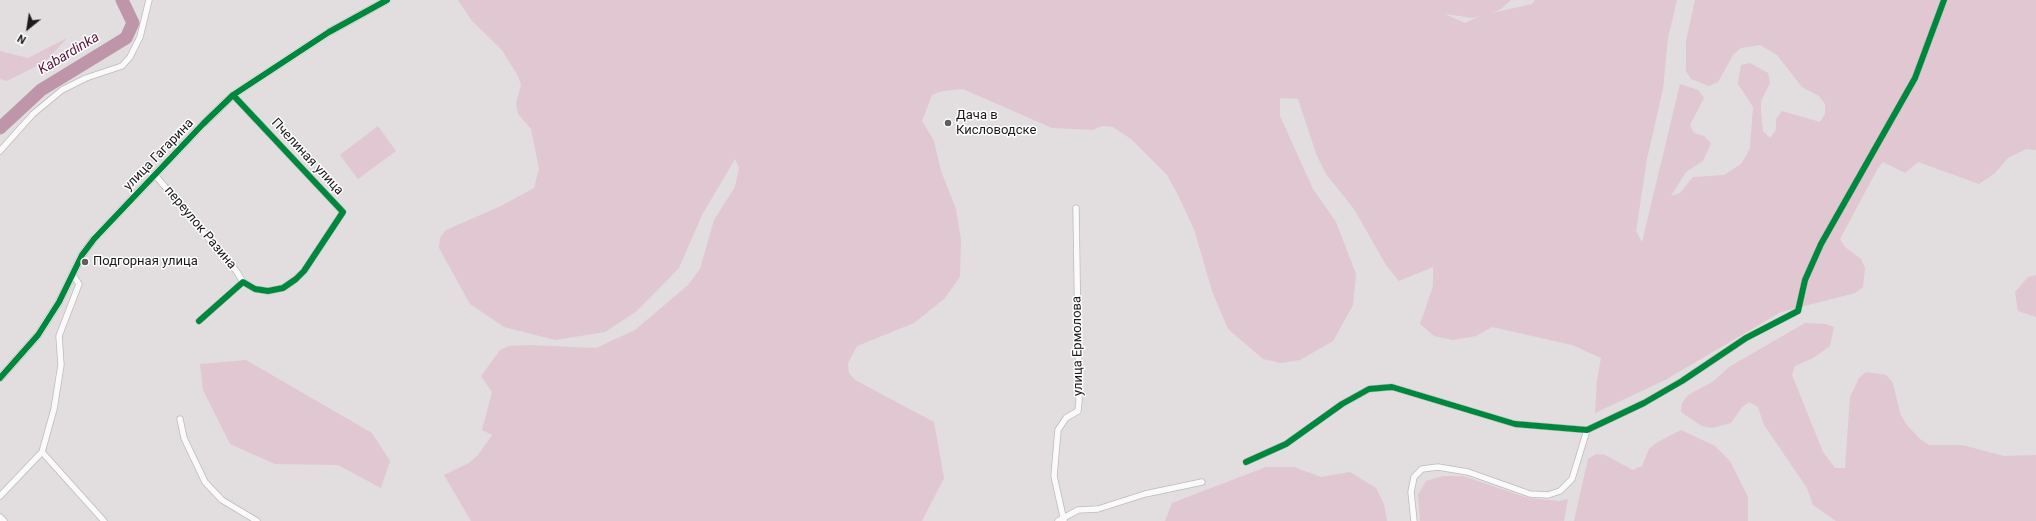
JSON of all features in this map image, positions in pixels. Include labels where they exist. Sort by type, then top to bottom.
[{"type":"street","points":[[0,152],[33,114],[62,90],[86,78],[122,66],[130,57],[140,37],[149,0]]},
{"type":"street","name":"улица Гагарина","points":[[0,378],[38,335],[73,275],[82,255],[94,239],[233,95],[329,32],[387,0]]},
{"type":"street","points":[[1246,462],[1286,444],[1342,404],[1369,389],[1392,387],[1514,424],[1587,430],[1644,403],[1682,381],[1746,338],[1798,311],[1805,280],[1821,244],[1915,78],[1944,0]]},
{"type":"street","name":"Пчелиная улица","points":[[233,95],[343,212],[304,271],[296,279],[283,288],[268,291],[255,289],[243,282]]},
{"type":"street","name":"переулок Разина","points":[[155,175],[237,272],[243,282]]},
{"type":"street","name":"улица Ермолова","points":[[1064,520],[1054,476],[1058,430],[1066,418],[1078,411],[1079,401],[1076,208]]},
{"type":"street","points":[[0,496],[42,452],[54,409],[61,365],[59,336],[79,284],[73,275]]},
{"type":"street","points":[[199,321],[243,282]]},
{"type":"street","points":[[180,419],[184,438],[205,482],[222,500],[257,521]]},
{"type":"street","points":[[1414,521],[1411,492],[1412,484],[1414,477],[1422,469],[1438,467],[1468,472],[1530,494],[1548,495],[1560,491],[1572,479],[1587,430]]},
{"type":"street","points":[[42,452],[104,521]]},
{"type":"street","points":[[1058,521],[1064,520],[1078,510],[1098,509],[1145,494],[1202,482]]},
{"type":"street","points":[[0,517],[4,521]]},
{"type":"shaded area","points":[[458,0],[1511,0],[1501,9],[1492,13],[1532,4],[1535,0],[1677,0],[1668,38],[1663,89],[1647,159],[1636,231],[1642,242],[1680,84],[1698,90],[1704,98],[1690,125],[1694,133],[1704,136],[1711,143],[1703,161],[1686,172],[1671,196],[1680,193],[1693,177],[1724,175],[1741,164],[1746,156],[1750,148],[1753,107],[1738,84],[1741,65],[1750,63],[1768,73],[1770,83],[1761,101],[1761,111],[1763,131],[1770,138],[1776,130],[1776,119],[1782,111],[1820,122],[1825,114],[1825,104],[1819,96],[1802,87],[1777,55],[1760,45],[1741,48],[1733,55],[1718,82],[1709,86],[1691,79],[1686,71],[1686,41],[1695,0],[2036,0],[2036,150],[2026,149],[2008,158],[1995,173],[1979,184],[1918,162],[1905,173],[1883,162],[1878,168],[1840,239],[1845,247],[1861,259],[1865,268],[1863,287],[1855,293],[1781,312],[1665,380],[1595,413],[1597,380],[1601,358],[1572,345],[1492,327],[1476,336],[1453,340],[1434,336],[1420,324],[1433,286],[1433,267],[1399,281],[1386,265],[1354,209],[1326,174],[1317,156],[1298,99],[1280,98],[1280,116],[1313,189],[1336,222],[1356,274],[1353,305],[1333,341],[1300,360],[1281,363],[1263,359],[1228,329],[1212,291],[1194,229],[1177,193],[1167,175],[1131,139],[1113,127],[1102,126],[1093,130],[1052,128],[963,89],[943,91],[932,95],[922,121],[934,141],[941,171],[956,209],[961,240],[960,277],[944,299],[914,323],[857,346],[848,363],[849,373],[855,380],[934,422],[944,478],[922,521],[471,521],[444,475],[469,463],[478,455],[492,435],[482,430],[492,392],[481,376],[500,350],[509,346],[529,345],[596,348],[635,330],[688,285],[700,269],[714,220],[735,187],[739,168],[735,159],[702,215],[679,268],[637,311],[605,332],[555,340],[504,327],[470,304],[439,248],[440,238],[446,230],[501,206],[534,188],[539,169],[531,129],[518,114],[516,104],[521,85],[518,76],[502,50],[472,21]],"holes":[[[1445,14],[1473,18],[1480,16],[1465,23]]]},
{"type":"shaded area","points":[[67,38],[45,62],[7,81],[0,79],[0,51],[28,58]]},
{"type":"shaded area","points":[[378,126],[396,151],[358,179],[340,155]]},
{"type":"shaded area","points":[[2036,275],[2036,317],[2018,311],[2015,292],[2028,277]]},
{"type":"shaded area","points":[[1805,323],[1826,324],[1834,327],[1830,346],[1813,358],[1795,366],[1792,375],[1823,452],[1835,468],[1845,468],[1850,397],[1859,378],[1866,372],[1886,375],[1893,383],[1900,413],[1906,424],[1920,439],[1929,445],[1962,445],[2004,456],[2036,455],[2036,521],[1836,521],[1813,505],[1807,488],[1764,425],[1758,407],[1749,402],[1742,407],[1731,423],[1712,428],[1702,426],[1681,412],[1682,403],[1688,395],[1714,381],[1729,367]]},
{"type":"shaded area","points":[[246,360],[372,433],[390,461],[381,488],[338,465],[275,464],[230,444],[203,390],[200,364]]},
{"type":"shaded area","points":[[1681,430],[1715,446],[1730,461],[1748,497],[1748,521],[1574,521],[1588,459],[1596,454],[1605,455],[1633,470],[1642,466],[1649,449],[1656,443]]},
{"type":"shaded area","points":[[1266,467],[1294,467],[1321,477],[1350,472],[1376,488],[1384,504],[1387,521],[1165,521],[1172,503]]},
{"type":"shaded area","points":[[1443,476],[1463,476],[1528,498],[1559,501],[1568,499],[1564,521],[1420,521],[1418,495],[1426,481]]},
{"type":"waterway","name":"Kabardinka","points":[[0,128],[41,90],[126,38],[133,23],[122,0]]},
{"type":"cycle path","points":[[0,378],[38,335],[59,302],[82,255],[94,239],[203,124],[233,95],[329,32],[387,0]]},
{"type":"cycle path","points":[[1246,462],[1286,444],[1342,404],[1369,389],[1392,387],[1515,424],[1587,430],[1644,403],[1682,381],[1746,338],[1798,311],[1805,280],[1821,244],[1915,78],[1944,0]]},
{"type":"cycle path","points":[[199,321],[243,282],[255,289],[268,291],[283,288],[296,279],[304,271],[343,212],[233,95]]},
{"type":"place","name":"Дача в Кисловодске","points":[[948,123]]},
{"type":"place","name":"Подгорная улица","points":[[85,262]]}]
